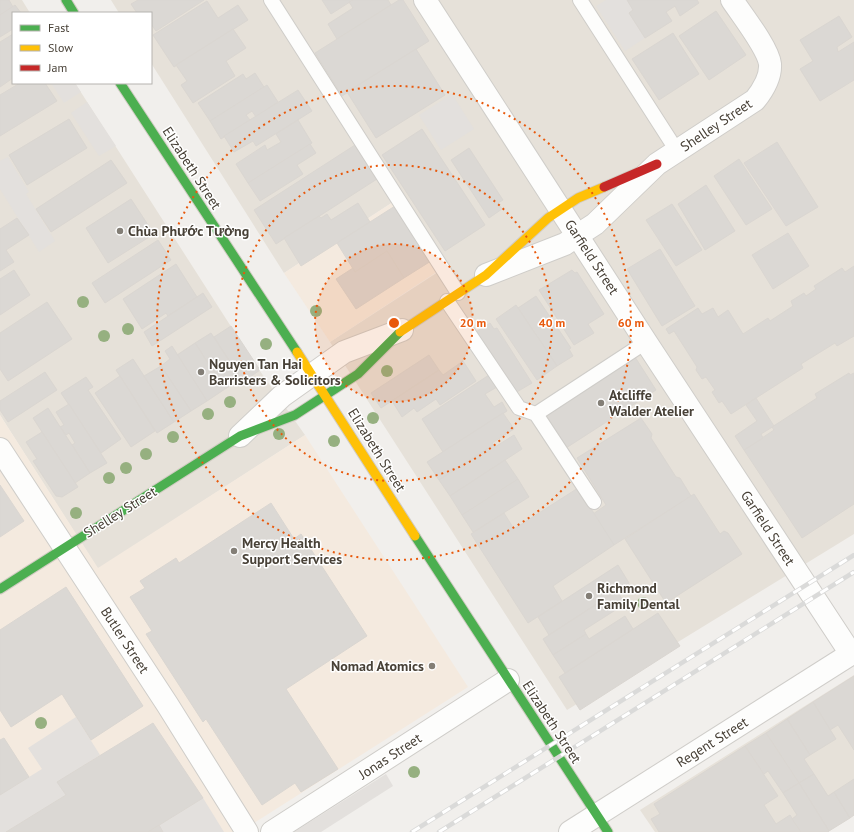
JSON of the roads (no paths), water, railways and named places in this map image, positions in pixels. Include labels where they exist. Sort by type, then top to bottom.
[{"type":"street","points":[[66,0],[73,12]]},
{"type":"street","name":"Garfield Street","points":[[425,0],[646,342],[852,653]]},
{"type":"street","name":"Shelley Street","points":[[0,589],[240,436],[295,415],[358,374],[402,330],[486,275],[548,218],[561,209],[578,198],[657,164],[755,100],[763,90],[770,69],[767,56],[732,0]]},
{"type":"street","name":"Elizabeth Street","points":[[121,84],[271,315],[312,374],[508,680],[602,823]]},
{"type":"street","name":"Shelley Street","points":[[486,275],[564,244],[595,224],[657,164]]},
{"type":"street","name":"Shelley Street","points":[[240,436],[282,396],[344,352],[402,330]]},
{"type":"street","name":"Butler Street","points":[[0,449],[167,704],[247,832]]},
{"type":"street","name":"Regent Street","points":[[570,832],[602,823],[852,653]]},
{"type":"street","name":"Jonas Street","points":[[272,832],[508,680]]},
{"type":"lane","points":[[271,0],[453,297],[519,408],[536,414],[594,502]]},
{"type":"lane","points":[[580,0],[678,151]]},
{"type":"lane","points":[[536,414],[646,342]]},
{"type":"railway","points":[[412,832],[854,555]]},
{"type":"railway","points":[[439,832],[854,572]]},
{"type":"place","name":"Chùa Phước Tường","points":[[120,231]]},
{"type":"place","name":"Nguyen Tan Hai Barristers & Solicitors","points":[[201,372]]},
{"type":"place","name":"Atcliffe Walder Atelier","points":[[601,403]]},
{"type":"place","name":"Mercy Health Support Services","points":[[234,551]]},
{"type":"place","name":"Richmond Family Dental","points":[[589,596]]},
{"type":"place","name":"Nomad Atomics","points":[[432,666]]}]
